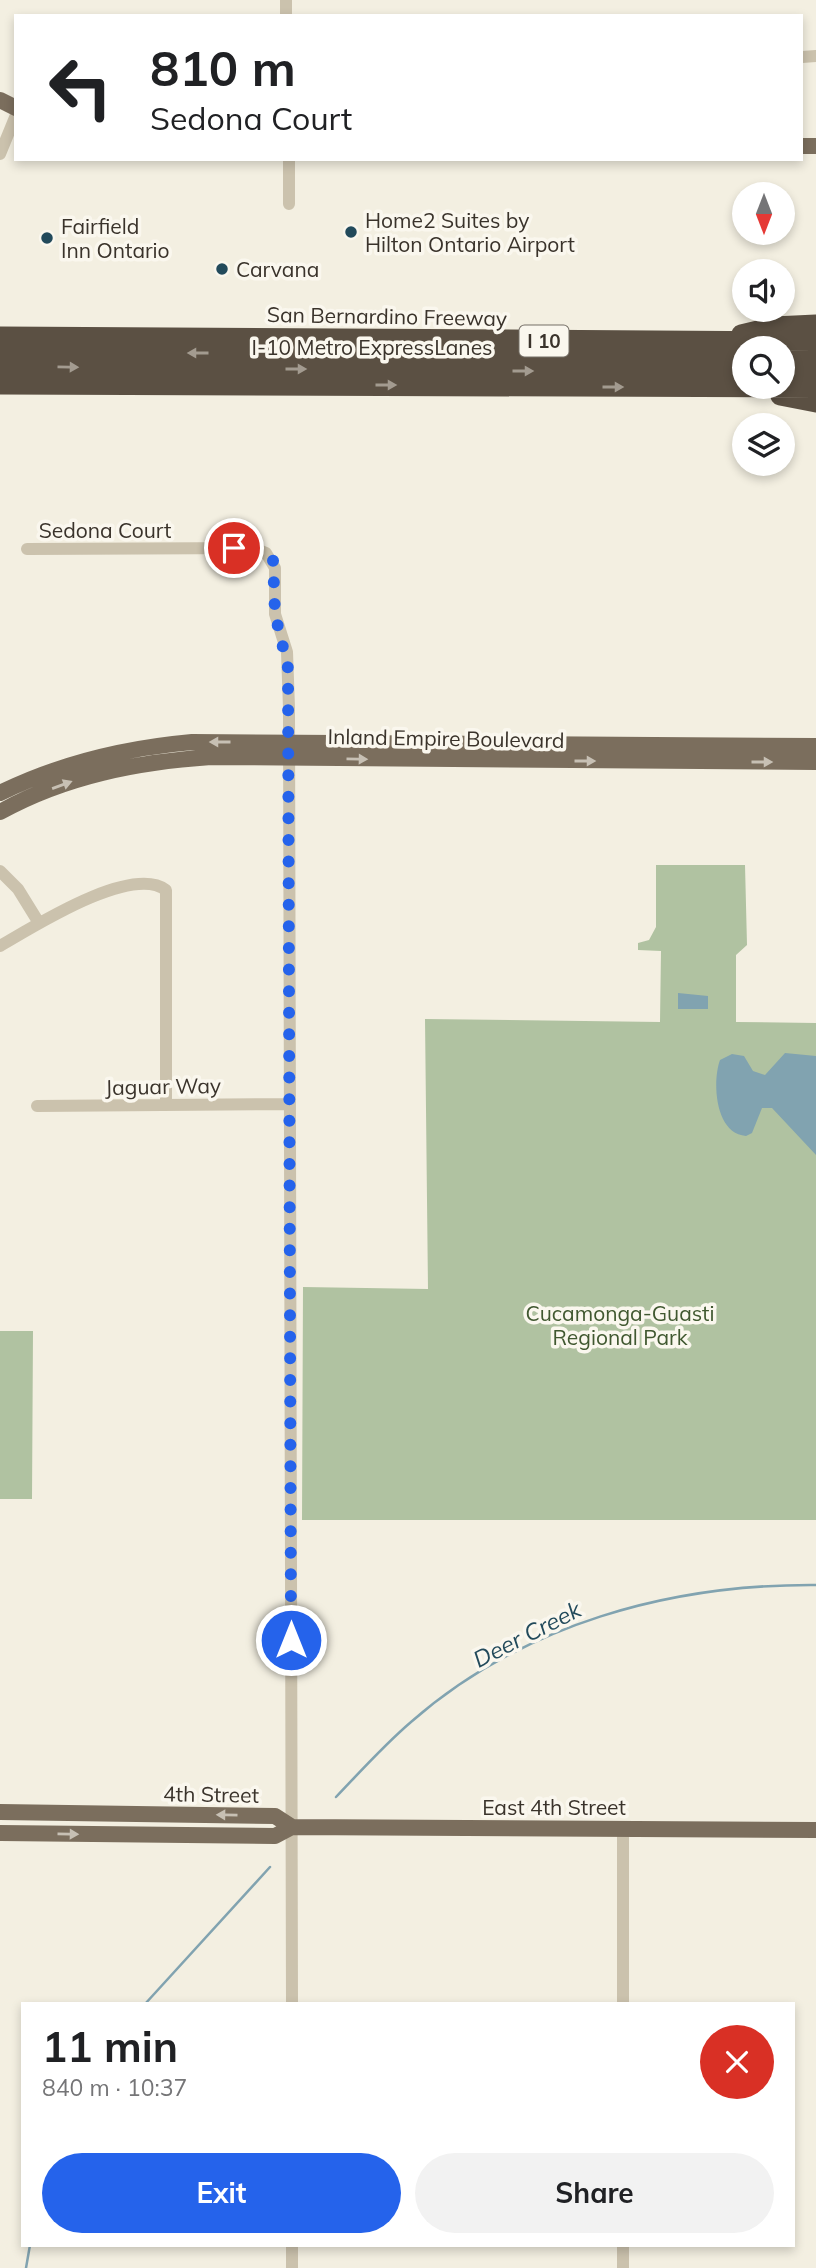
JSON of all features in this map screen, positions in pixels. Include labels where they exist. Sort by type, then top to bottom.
[{"type":"highway","points":[[714,341],[774,326],[816,324]]},
{"type":"highway","name":"San Bernardino Freeway","points":[[0,336],[816,341]]},
{"type":"highway","name":"I-10 Metro ExpressLanes","points":[[0,352],[732,356]]},
{"type":"highway","points":[[795,356],[816,356]]},
{"type":"highway","name":"I-10 Metro ExpressLanes","points":[[0,367],[732,380]]},
{"type":"highway","points":[[795,372],[816,372]]},
{"type":"highway","name":"I 10","points":[[0,385],[732,380]]},
{"type":"highway","name":"I 10","points":[[795,386],[816,388]]},
{"type":"highway","points":[[795,397],[816,403]]},
{"type":"main road","name":"Inland Empire Boulevard","points":[[0,793],[65,766],[140,748],[214,741],[289,750],[816,762]]},
{"type":"main road","name":"Inland Empire Boulevard","points":[[0,812],[64,783],[143,763],[289,750],[816,746]]},
{"type":"main road","name":"4th Street","points":[[0,1812],[275,1816],[292,1827],[275,1836],[0,1833]]},
{"type":"main road","name":"East 4th Street","points":[[292,1827],[816,1830]]},
{"type":"street","points":[[0,153],[14,120]]},
{"type":"street","points":[[289,161],[289,204]]},
{"type":"street","name":"Sedona Court","points":[[27,549],[254,548],[267,553],[275,568],[275,614],[286,652],[289,750]]},
{"type":"street","points":[[289,750],[292,2002]]},
{"type":"street","points":[[0,871],[18,888],[39,923]]},
{"type":"street","points":[[0,946],[39,923],[110,891],[145,883],[166,890],[166,1105]]},
{"type":"street","name":"Jaguar Way","points":[[37,1106],[289,1104]]},
{"type":"street","points":[[623,1828],[623,2002]]},
{"type":"street","points":[[292,2247],[292,2268]]},
{"type":"street","points":[[623,2247],[623,2268]]},
{"type":"green space","name":"Cucamonga-Guasti Regional Park","points":[[656,865],[745,865],[747,945],[736,955],[736,1022],[816,1023],[816,1520],[302,1520],[303,1287],[428,1289],[425,1019],[660,1022],[661,951],[638,950],[638,943],[649,940],[656,927]]},
{"type":"green space","points":[[0,1331],[33,1331],[32,1499],[0,1499]]},
{"type":"water","points":[[678,993],[708,996],[708,1009],[678,1009]]},
{"type":"water","points":[[785,1053],[816,1056],[816,1155],[772,1108],[762,1108],[752,1133],[746,1136],[736,1133],[728,1126],[718,1106],[716,1081],[720,1060],[732,1054],[744,1056],[753,1071],[765,1075]]},
{"type":"waterway","name":"Deer Creek","points":[[336,1797],[401,1731],[455,1688],[501,1659],[550,1635],[601,1616],[653,1602],[707,1592],[816,1585]]},
{"type":"waterway","name":"Deer Creek","points":[[147,2002],[270,1867]]},
{"type":"waterway","name":"Deer Creek","points":[[26,2268],[30,2247]]},
{"type":"place","name":"Home2 Suites by Hilton Ontario Airport","points":[[351,232]]},
{"type":"place","name":"Fairfield Inn Ontario","points":[[47,238]]},
{"type":"place","name":"Carvana","points":[[222,269]]},
{"type":"route","points":[[234,548],[254,548],[267,553],[273,560],[275,614],[288,668],[291,1640]]}]
